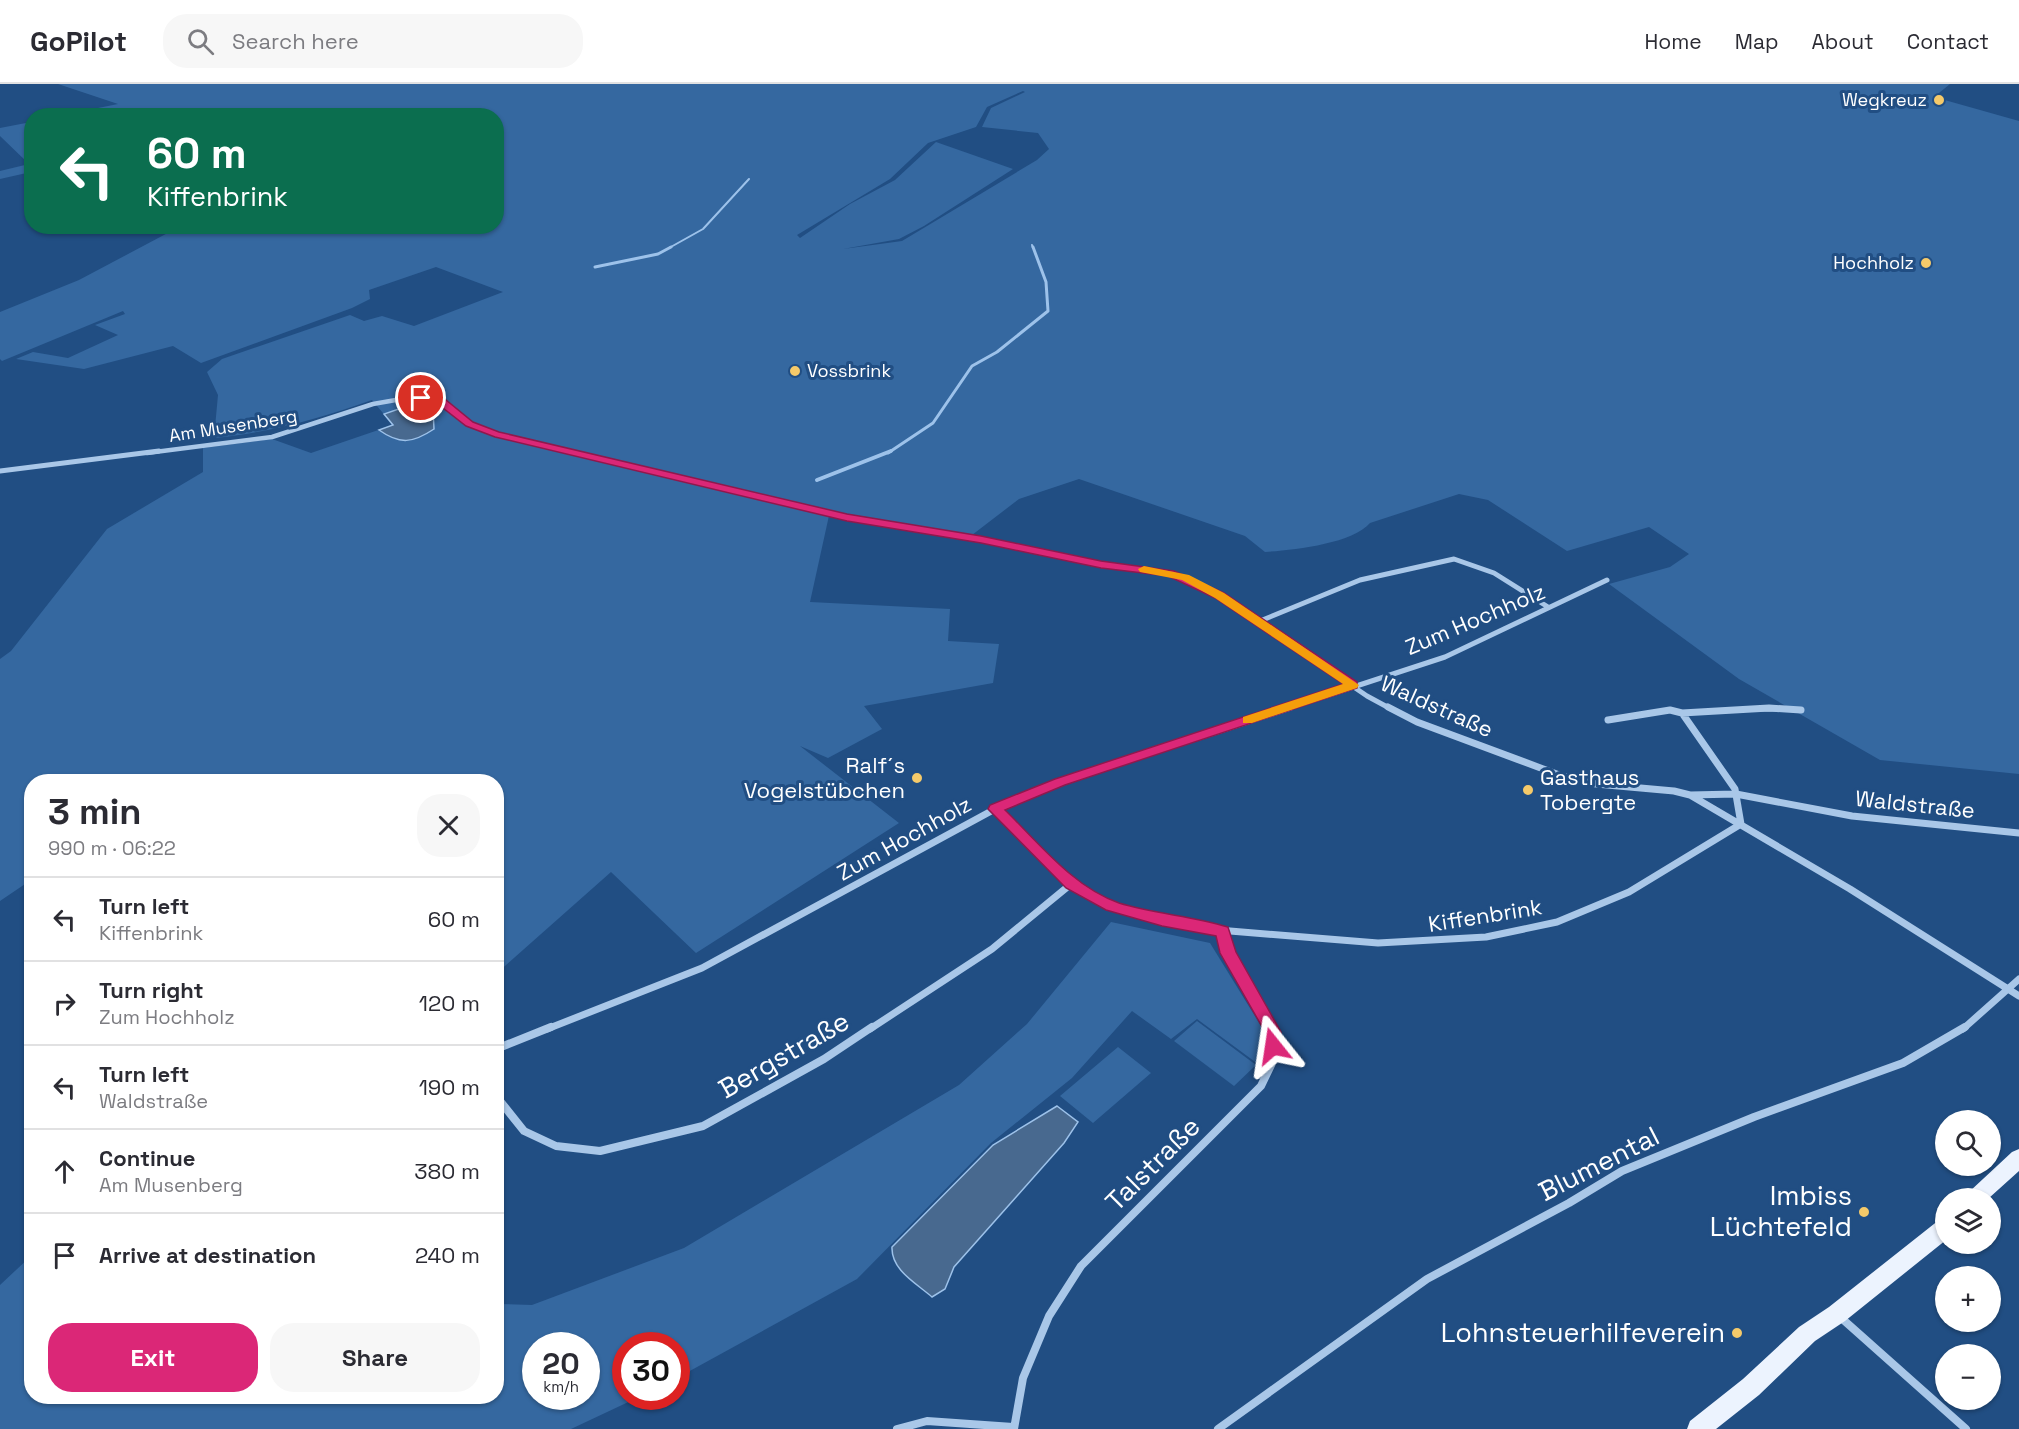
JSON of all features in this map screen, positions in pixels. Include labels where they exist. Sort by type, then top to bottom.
[{"type":"main road","points":[[1987,1188],[2019,1158]]},
{"type":"main road","points":[[1698,1429],[1751,1387],[1808,1334],[1837,1314],[1935,1236]]},
{"type":"street","name":"Am Musenberg","points":[[0,471],[273,437],[303,430],[382,401],[421,398],[442,403],[469,424],[495,434],[738,493]]},
{"type":"street","name":"Waldstraße","points":[[738,493],[847,518],[981,539],[1091,562],[1170,573],[1197,583],[1260,621],[1392,710],[1562,776],[1596,784],[1674,791],[1690,795],[1737,794],[1852,816],[2019,833]]},
{"type":"street","points":[[1260,621],[1360,580],[1454,559],[1494,573],[1548,607]]},
{"type":"street","name":"Zum Hochholz","points":[[504,1046],[702,968],[995,809],[1060,782],[1445,657],[1607,580]]},
{"type":"street","points":[[1608,720],[1670,710],[1682,713],[1769,708],[1800,710]]},
{"type":"street","points":[[1682,713],[1737,794],[1741,824],[1850,889],[2019,996]]},
{"type":"street","name":"Waldstraße","points":[[1690,795],[1741,824]]},
{"type":"street","name":"Kiffenbrink","points":[[995,809],[1071,884],[1112,906],[1162,920],[1222,931],[1385,944],[1442,942],[1516,932],[1557,921],[1624,895],[1657,878],[1741,824]]},
{"type":"street","name":"Bergstraße","points":[[504,1106],[524,1131],[556,1146],[600,1151],[703,1126],[844,1046],[992,949],[1071,884]]},
{"type":"street","name":"Talstraße","points":[[1013,1428],[1023,1378],[1049,1316],[1082,1266],[1261,1086],[1272,1061],[1273,1032],[1228,953],[1222,931]]},
{"type":"street","name":"Blumental","points":[[1218,1429],[1426,1279],[1569,1203],[1622,1171],[1754,1117],[1903,1063],[1960,1032],[2019,979]]},
{"type":"street","points":[[1837,1314],[1966,1429]]},
{"type":"street","points":[[897,1429],[927,1420],[1013,1428]]},
{"type":"shaded area","points":[[58,84],[1950,84],[1934,97],[2019,121],[2019,774],[1880,760],[1739,679],[1609,584],[1670,567],[1689,554],[1649,527],[1567,551],[1488,500],[1459,494],[1370,523],[1350,536],[1336,541],[1265,552],[1245,536],[1079,479],[1019,499],[972,535],[830,511],[810,602],[950,609],[948,641],[999,644],[993,683],[864,706],[882,729],[828,758],[800,746],[899,823],[696,953],[611,872],[504,967],[504,774],[24,774],[24,885],[0,901],[0,659],[11,651],[107,529],[203,472],[203,448],[272,439],[311,453],[393,425],[372,400],[294,424],[214,438],[218,395],[207,372],[222,359],[350,315],[364,321],[382,316],[414,326],[503,292],[436,267],[369,290],[370,299],[352,308],[201,363],[173,346],[84,369],[16,359],[33,352],[68,358],[118,335],[95,325],[125,314],[123,311],[2,361],[0,359],[0,312],[79,280],[166,234],[504,234],[504,108],[98,108],[118,104]],"holes":[[[1025,92],[991,108],[982,127],[1038,133],[1049,149],[1037,160],[902,241],[843,249],[899,239],[924,226],[1013,169],[936,142],[895,180],[850,204],[800,238],[797,235],[890,179],[928,143],[976,127],[987,107]]]},
{"type":"shaded area","points":[[24,123],[24,159],[0,136],[0,128]]},
{"type":"shaded area","points":[[24,165],[24,174],[0,179],[0,171]]},
{"type":"shaded area","points":[[416,403],[433,410],[434,429],[420,437],[406,440],[394,438],[379,430],[393,425],[384,414]]},
{"type":"shaded area","points":[[1111,922],[1210,943],[1261,1026],[1258,1064],[1197,1019],[1171,1039],[1132,1011],[1072,1078],[991,1143],[857,1279],[690,1371],[690,1332],[612,1332],[612,1410],[571,1429],[0,1429],[0,1285],[24,1263],[24,1404],[504,1404],[504,1304],[532,1305],[684,1248],[959,1085],[1027,1024]]},
{"type":"shaded area","points":[[1197,1021],[1256,1065],[1234,1086],[1174,1041]]},
{"type":"shaded area","points":[[1118,1047],[1151,1073],[1093,1123],[1060,1096]]},
{"type":"shaded area","points":[[1057,1106],[1078,1122],[1064,1143],[954,1267],[945,1289],[932,1297],[900,1269],[892,1247],[993,1145]]},
{"type":"waterway","points":[[669,248],[703,229],[749,179]]},
{"type":"waterway","points":[[595,267],[658,254],[671,247]]},
{"type":"waterway","points":[[891,451],[933,423],[972,366],[997,352],[1048,311],[1046,282],[1033,247]]},
{"type":"waterway","points":[[817,480],[891,451]]},
{"type":"slow traffic","points":[[1144,569],[1185,578],[1219,595],[1353,685],[1247,720]]},
{"type":"place","name":"Wegkreuz","points":[[1939,100]]},
{"type":"place","name":"Hochholz","points":[[1926,263]]},
{"type":"place","name":"Vossbrink","points":[[795,371]]},
{"type":"place","name":"Ralf´s Vogelstübchen","points":[[917,778]]},
{"type":"place","name":"Gasthaus Tobergte","points":[[1528,790]]},
{"type":"place","name":"Imbiss Lüchtefeld","points":[[1864,1212]]},
{"type":"place","name":"Lohnsteuerhilfeverein","points":[[1737,1333]]},
{"type":"route","points":[[421,398],[442,403],[469,424],[495,434],[738,493],[847,518],[981,539],[1048,555],[1170,573],[1197,583],[1219,595],[1353,685],[1060,782],[995,809],[1071,884],[1112,906],[1162,920],[1222,931],[1228,953],[1273,1032],[1273,1046]]}]
